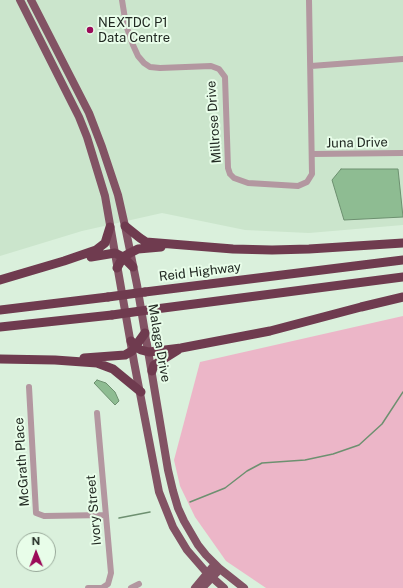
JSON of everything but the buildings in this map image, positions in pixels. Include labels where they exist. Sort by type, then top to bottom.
[{"type":"highway","points":[[126,226],[146,242],[183,246],[272,250],[403,243]]},
{"type":"highway","points":[[64,262],[86,254],[105,244],[110,227]]},
{"type":"highway","points":[[0,280],[64,262],[106,253],[123,254],[138,249],[183,246]]},
{"type":"highway","points":[[123,254],[133,267]]},
{"type":"highway","points":[[118,268],[123,254]]},
{"type":"highway","name":"Reid Highway","points":[[0,310],[403,260]]},
{"type":"highway","points":[[0,327],[112,315],[403,277]]},
{"type":"highway","points":[[133,347],[149,352],[181,348],[270,331],[403,297]]},
{"type":"highway","points":[[56,360],[125,354],[145,333]]},
{"type":"highway","points":[[152,371],[154,365],[181,348]]},
{"type":"highway","points":[[0,359],[56,360],[97,363],[118,373],[141,392]]},
{"type":"main road","points":[[31,0],[89,113],[102,147],[118,195],[126,226],[123,254]]},
{"type":"main road","points":[[22,1],[87,137],[104,196],[110,227],[123,254]]},
{"type":"main road","name":"Malaga Drive","points":[[133,267],[149,352],[168,470],[176,502],[184,522],[198,545],[217,567],[244,588]]},
{"type":"main road","name":"Malaga Drive","points":[[118,268],[159,492],[173,527],[187,550],[209,576],[224,588]]},
{"type":"main road","points":[[198,564],[198,588]]},
{"type":"main road","points":[[198,588],[217,567]]},
{"type":"street","name":"Millrose Drive","points":[[122,0],[126,26],[130,39],[138,56],[144,63],[150,67],[160,68],[211,66],[219,69],[224,77],[228,168],[230,174],[234,178],[248,183],[298,186],[307,182],[312,174],[309,0]]},
{"type":"street","points":[[311,66],[403,59]]},
{"type":"street","name":"Juna Drive","points":[[312,154],[403,153]]},
{"type":"street","name":"McGrath Place","points":[[29,387],[36,514],[44,516],[105,515]]},
{"type":"street","name":"Ivory Street","points":[[88,588],[102,588],[110,586],[111,573],[97,413]]},
{"type":"street","points":[[131,588],[139,584]]},
{"type":"shaded area","points":[[0,0],[403,0],[403,225],[309,233],[245,230],[162,213],[82,231],[0,256]]},
{"type":"shaded area","points":[[341,169],[398,169],[403,217],[344,220],[332,180]]},
{"type":"shaded area","points":[[403,316],[403,588],[266,588],[226,561],[195,517],[180,486],[174,460],[200,362]]},
{"type":"shaded area","points":[[97,380],[106,383],[115,392],[119,401],[115,405],[94,383]]},
{"type":"waterway","points":[[190,502],[225,488],[247,471],[262,463],[305,460],[333,454],[359,445],[382,424],[403,392]]},
{"type":"waterway","points":[[119,518],[150,512]]},
{"type":"place","name":"NEXTDC P1 Data Centre","points":[[90,30]]}]
